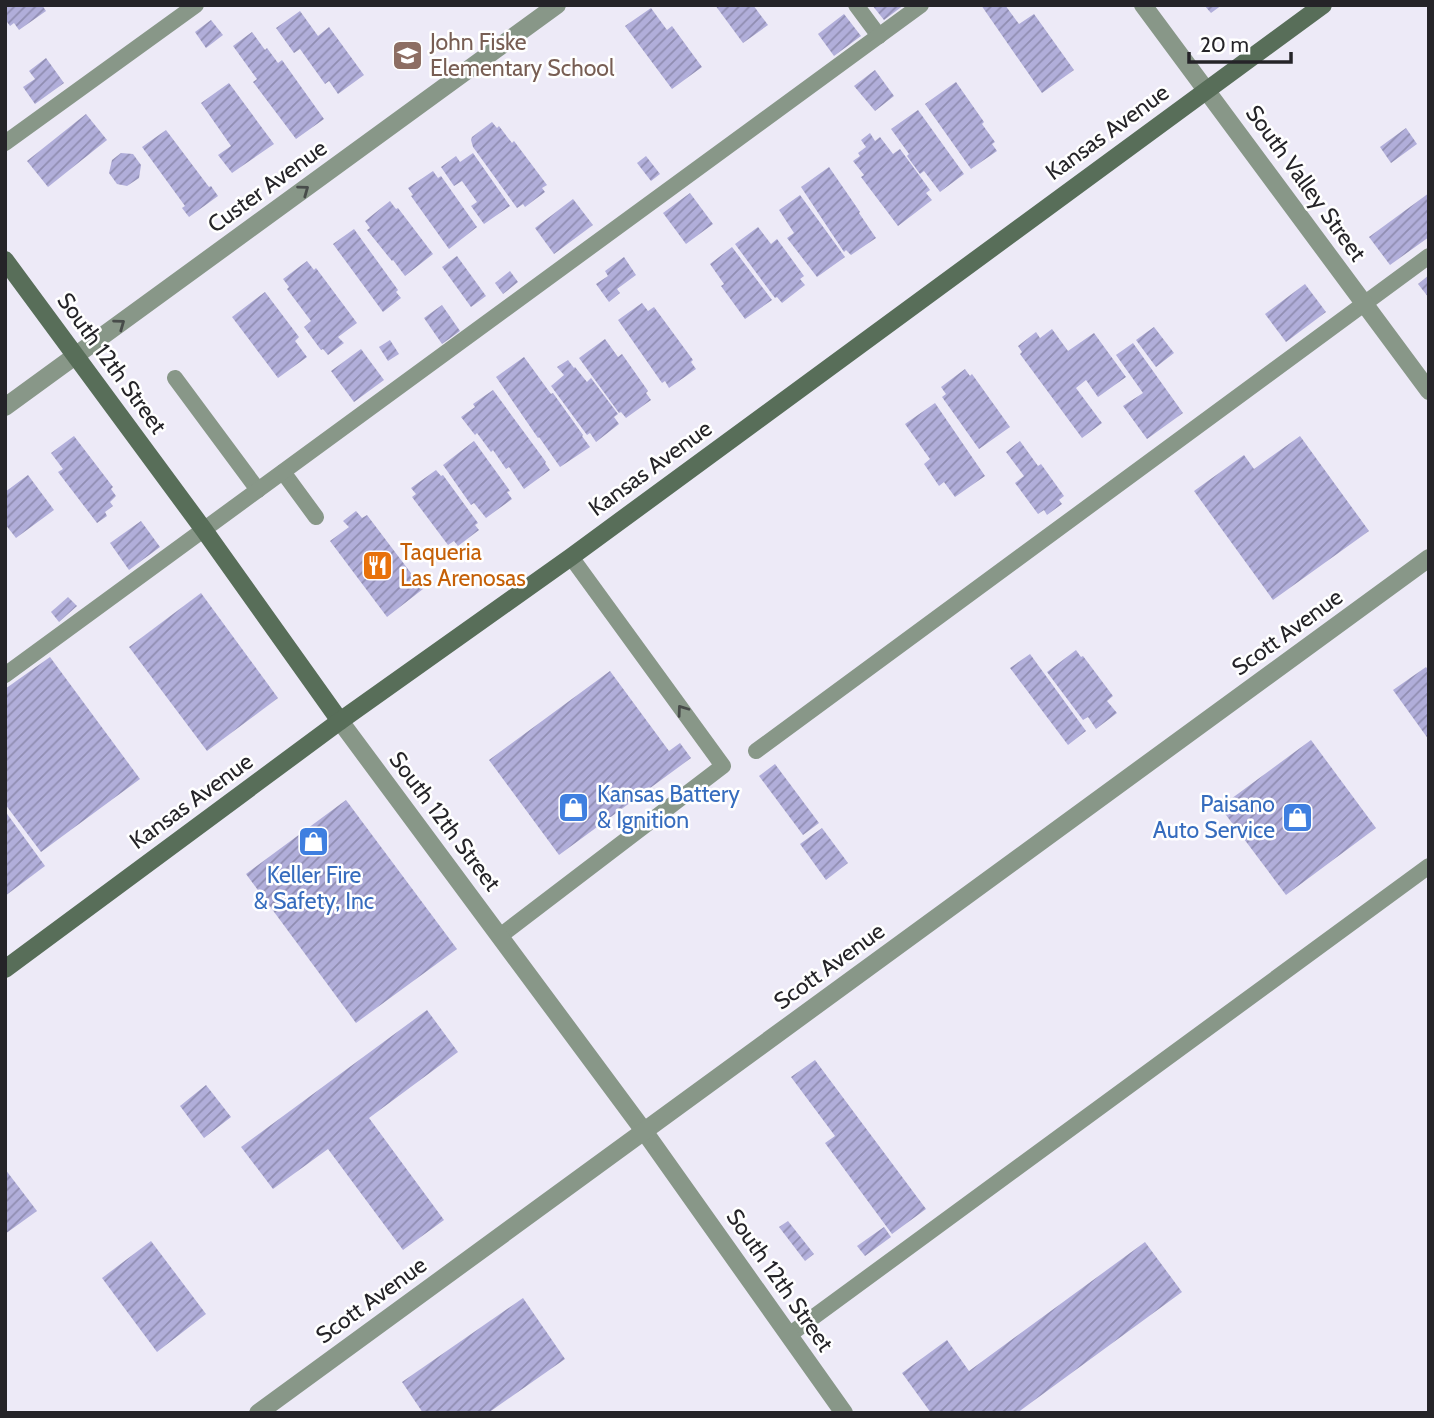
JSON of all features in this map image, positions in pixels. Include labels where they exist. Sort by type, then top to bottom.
[{"type":"main road","name":"Kansas Avenue","points":[[5,969],[1323,5]]},
{"type":"main road","name":"South 12th Street","points":[[5,260],[341,721]]},
{"type":"street","name":"Custer Avenue","points":[[5,407],[557,5]]},
{"type":"street","name":"South Valley Street","points":[[1143,5],[1429,391]]},
{"type":"street","name":"Scott Avenue","points":[[258,1413],[1429,558]]},
{"type":"street","name":"South 12th Street","points":[[341,721],[644,1131],[845,1413]]},
{"type":"lane","points":[[5,143],[196,5]]},
{"type":"lane","points":[[856,5],[879,36]]},
{"type":"lane","points":[[5,675],[921,5]]},
{"type":"lane","points":[[756,751],[1429,256]]},
{"type":"lane","points":[[174,378],[258,490]]},
{"type":"lane","points":[[283,472],[316,516]]},
{"type":"lane","points":[[500,936],[723,766],[571,557]]},
{"type":"lane","points":[[789,1335],[1429,866]]},
{"type":"building","points":[[5,5],[42,5],[46,11],[19,30],[14,23],[10,26],[5,19]]},
{"type":"building","points":[[715,5],[753,5],[768,25],[743,43]]},
{"type":"building","points":[[872,5],[904,5],[884,20]]},
{"type":"building","points":[[981,5],[1005,5],[1019,24],[1034,14],[1074,70],[1042,93]]},
{"type":"building","points":[[1204,5],[1222,5],[1211,13]]},
{"type":"building","points":[[651,8],[667,30],[672,26],[702,67],[672,89],[625,26]]},
{"type":"building","points":[[300,11],[318,36],[329,27],[364,75],[338,94],[329,81],[325,84],[300,49],[294,53],[276,28]]},
{"type":"building","points":[[844,14],[861,36],[834,56],[818,34]]},
{"type":"building","points":[[211,20],[223,35],[206,48],[195,32]]},
{"type":"building","points":[[252,32],[278,63],[282,60],[324,119],[296,139],[253,82],[257,79],[233,46]]},
{"type":"building","points":[[46,58],[64,83],[35,104],[23,87],[35,79],[29,71]]},
{"type":"building","points":[[875,70],[894,96],[875,111],[854,86]]},
{"type":"building","points":[[956,82],[984,122],[982,124],[995,142],[992,144],[997,151],[971,169],[925,104]]},
{"type":"building","points":[[229,83],[274,144],[232,173],[218,155],[231,146],[201,103]]},
{"type":"building","points":[[918,110],[964,174],[940,192],[924,171],[920,174],[891,129]]},
{"type":"building","points":[[86,114],[107,140],[48,187],[27,161]]},
{"type":"building","points":[[492,122],[497,128],[499,126],[512,143],[514,141],[547,185],[542,188],[545,192],[525,207],[523,204],[517,208],[473,147],[472,137]]},
{"type":"building","points":[[1406,128],[1417,144],[1391,163],[1380,147]]},
{"type":"building","points":[[166,130],[218,196],[189,217],[182,208],[185,206],[142,147]]},
{"type":"building","points":[[870,133],[875,141],[880,137],[893,154],[900,149],[930,190],[926,193],[932,200],[898,226],[861,177],[864,175],[853,161],[866,147],[861,140]]},
{"type":"building","points":[[121,153],[133,154],[141,165],[139,178],[127,186],[117,184],[109,173],[112,160]]},
{"type":"building","points":[[473,153],[510,206],[484,224],[471,206],[477,202],[462,181],[454,186],[441,167],[456,156],[460,162]]},
{"type":"building","points":[[646,156],[660,174],[651,181],[637,163]]},
{"type":"building","points":[[829,167],[876,238],[851,255],[846,250],[844,252],[801,187]]},
{"type":"building","points":[[433,171],[438,178],[441,176],[477,227],[449,249],[408,188]]},
{"type":"building","points":[[690,193],[713,224],[686,244],[663,213]]},
{"type":"building","points":[[1429,193],[1429,237],[1390,265],[1369,237]]},
{"type":"building","points":[[800,195],[845,257],[817,277],[787,238],[794,233],[779,210]]},
{"type":"building","points":[[573,199],[593,225],[554,254],[535,228]]},
{"type":"building","points":[[390,201],[433,254],[405,276],[367,230],[370,228],[365,221]]},
{"type":"building","points":[[758,227],[771,244],[777,239],[804,276],[800,279],[805,285],[782,303],[775,298],[735,244]]},
{"type":"building","points":[[354,229],[401,298],[383,312],[333,244]]},
{"type":"building","points":[[732,247],[772,300],[745,319],[721,286],[724,284],[710,264]]},
{"type":"building","points":[[457,256],[486,296],[471,307],[442,267]]},
{"type":"building","points":[[624,257],[636,275],[617,289],[620,293],[609,302],[596,284],[608,276],[605,271]]},
{"type":"building","points":[[307,261],[314,270],[316,268],[357,323],[338,337],[344,343],[328,355],[304,327],[311,321],[287,289],[289,287],[283,279]]},
{"type":"building","points":[[510,271],[518,282],[503,294],[495,283]]},
{"type":"building","points":[[1429,275],[1429,298],[1418,284]]},
{"type":"building","points":[[1305,284],[1326,312],[1286,342],[1265,314]]},
{"type":"building","points":[[265,292],[299,337],[295,341],[307,357],[278,378],[232,317]]},
{"type":"building","points":[[642,303],[648,311],[654,307],[693,360],[691,362],[696,369],[669,388],[665,381],[662,383],[618,320]]},
{"type":"building","points":[[442,305],[460,331],[442,344],[424,318]]},
{"type":"building","points":[[1154,327],[1174,353],[1156,367],[1136,340]]},
{"type":"building","points":[[1052,329],[1068,351],[1094,333],[1126,377],[1098,397],[1086,380],[1076,388],[1102,423],[1082,438],[1020,354],[1022,352],[1018,346],[1036,332],[1040,338]]},
{"type":"building","points":[[605,339],[618,357],[622,354],[648,391],[646,393],[651,400],[626,418],[619,413],[579,358]]},
{"type":"building","points":[[390,340],[399,354],[388,361],[379,347]]},
{"type":"building","points":[[1133,343],[1183,413],[1147,439],[1123,406],[1143,393],[1116,355]]},
{"type":"building","points":[[361,349],[384,380],[354,402],[331,371]]},
{"type":"building","points":[[524,357],[590,447],[560,467],[496,377]]},
{"type":"building","points":[[568,360],[587,382],[591,378],[618,414],[614,417],[619,424],[596,442],[590,433],[587,435],[551,386],[564,375],[557,367]]},
{"type":"building","points":[[965,369],[970,376],[972,374],[1010,427],[979,449],[942,397],[946,394],[941,387]]},
{"type":"building","points":[[493,390],[550,470],[524,489],[509,467],[506,469],[493,450],[491,452],[461,417],[475,407],[473,404]]},
{"type":"building","points":[[935,403],[985,476],[955,497],[944,482],[939,486],[924,464],[930,459],[905,424]]},
{"type":"building","points":[[74,436],[113,487],[111,489],[116,496],[110,502],[113,506],[105,512],[107,516],[97,523],[58,472],[63,469],[51,453]]},
{"type":"building","points":[[1300,436],[1369,531],[1273,600],[1194,491],[1244,455],[1254,469]]},
{"type":"building","points":[[474,441],[510,491],[507,492],[512,499],[486,518],[474,503],[471,505],[443,465]]},
{"type":"building","points":[[1020,441],[1064,496],[1059,500],[1062,504],[1047,515],[1044,510],[1038,514],[1015,483],[1024,476],[1006,452]]},
{"type":"building","points":[[436,470],[443,475],[478,523],[475,525],[479,530],[458,546],[454,541],[448,545],[412,497],[416,494],[411,488]]},
{"type":"building","points":[[28,475],[54,510],[16,538],[5,524],[5,492]]},
{"type":"building","name":"Taqueria Las Arenosas","points":[[356,511],[362,518],[367,515],[423,589],[387,617],[330,541],[349,527],[343,521]]},
{"type":"building","points":[[141,521],[160,547],[129,570],[110,543]]},
{"type":"building","points":[[201,593],[278,698],[207,751],[129,647]]},
{"type":"building","points":[[68,597],[77,606],[59,622],[51,612]]},
{"type":"building","points":[[1076,650],[1113,696],[1107,701],[1117,713],[1096,729],[1088,717],[1083,720],[1047,672]]},
{"type":"building","points":[[1030,654],[1086,731],[1068,745],[1010,668]]},
{"type":"building","points":[[50,657],[140,779],[41,852],[5,804],[5,689]]},
{"type":"building","points":[[1426,667],[1429,671],[1429,740],[1393,690]]},
{"type":"building","name":"Kansas Battery & Ignition","points":[[610,671],[669,751],[680,743],[691,758],[559,855],[489,760]]},
{"type":"building","name":"Paisano Auto Service","points":[[1311,740],[1376,828],[1286,895],[1220,807]]},
{"type":"building","points":[[775,764],[819,823],[803,835],[759,776]]},
{"type":"building","points":[[346,800],[457,949],[356,1023],[246,874]]},
{"type":"building","points":[[5,811],[45,866],[5,896]]},
{"type":"building","points":[[822,828],[848,863],[826,880],[800,844]]},
{"type":"building","points":[[427,1010],[458,1052],[369,1118],[444,1220],[403,1250],[328,1149],[273,1189],[241,1147]]},
{"type":"building","points":[[815,1060],[926,1209],[892,1234],[825,1143],[835,1136],[791,1077]]},
{"type":"building","points":[[206,1085],[231,1117],[204,1138],[180,1106]]},
{"type":"building","points":[[5,1169],[37,1211],[5,1234]]},
{"type":"building","points":[[788,1221],[814,1254],[805,1261],[779,1227]]},
{"type":"building","points":[[884,1227],[891,1237],[865,1256],[857,1246]]},
{"type":"building","points":[[151,1241],[206,1314],[157,1352],[102,1278]]},
{"type":"building","points":[[1145,1242],[1182,1292],[1017,1413],[931,1413],[902,1373],[947,1340],[969,1371]]},
{"type":"building","points":[[523,1298],[565,1359],[488,1413],[423,1413],[402,1382]]},
{"type":"place","name":"John Fiske Elementary School","points":[[407,55]]},
{"type":"place","name":"Taqueria Las Arenosas","points":[[377,565]]},
{"type":"place","name":"Kansas Battery & Ignition","points":[[574,807]]},
{"type":"place","name":"Paisano Auto Service","points":[[1298,817]]},
{"type":"place","name":"Keller Fire & Safety, Inc","points":[[314,841]]}]
